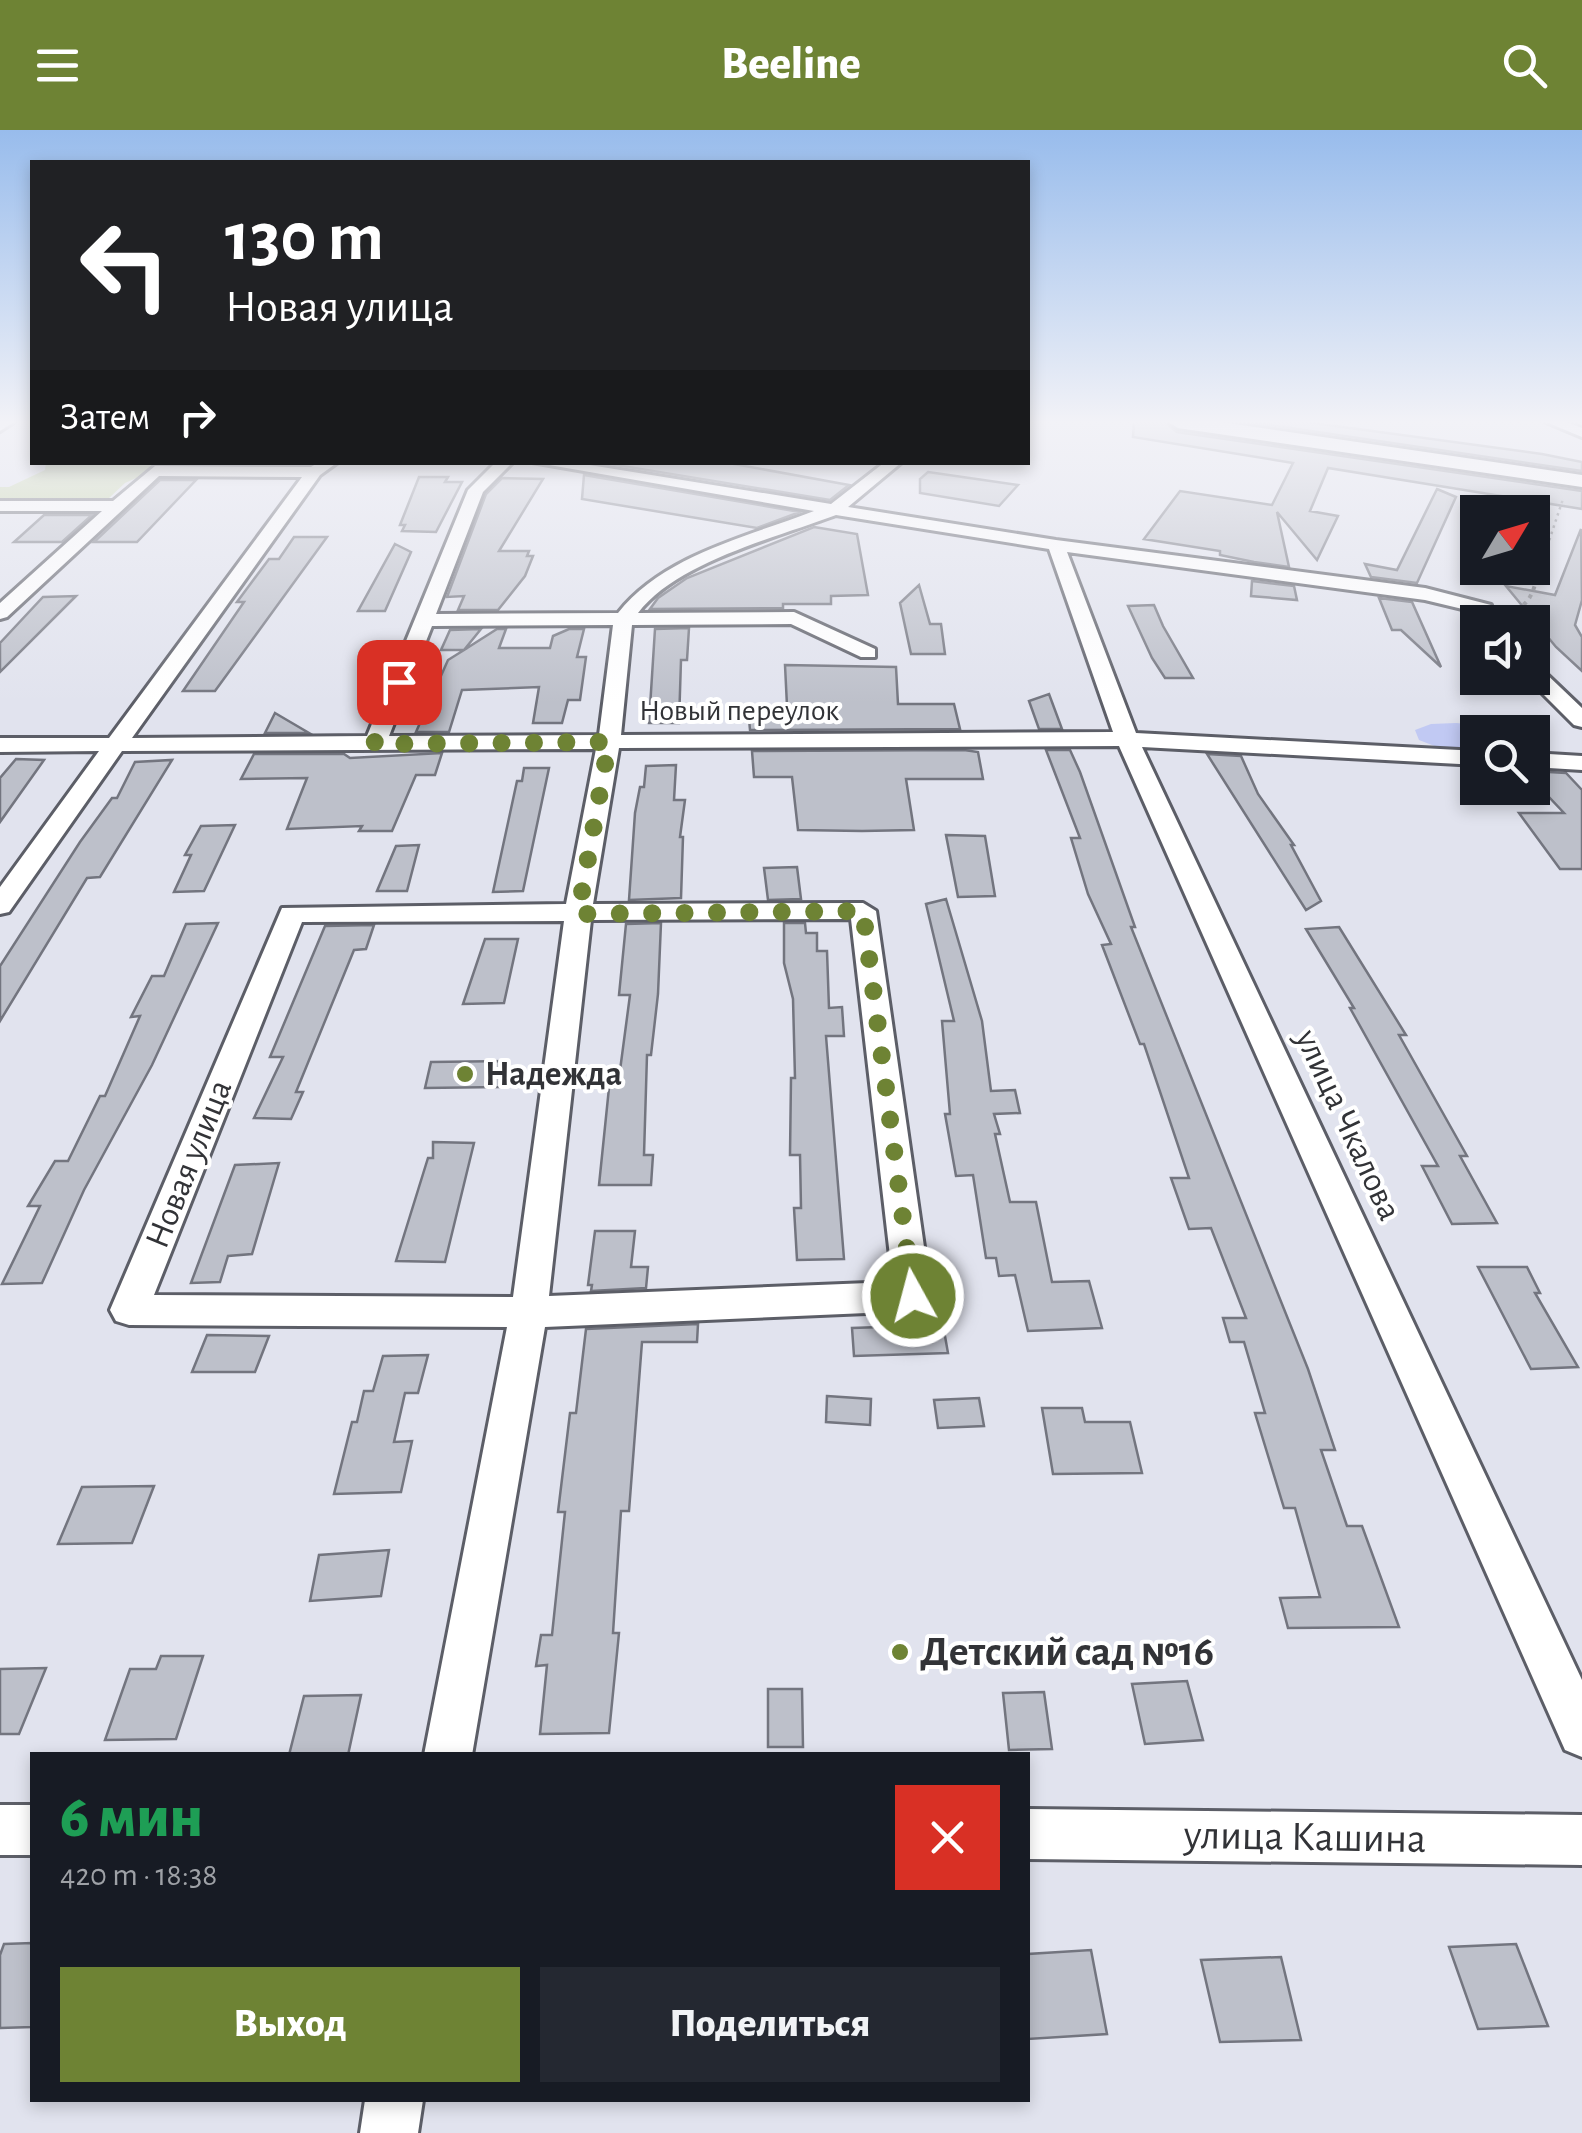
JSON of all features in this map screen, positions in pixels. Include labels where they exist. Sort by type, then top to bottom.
[{"type":"street","points":[[0,612],[103,515]]},
{"type":"street","points":[[0,906],[111,746],[285,515]]},
{"type":"street","points":[[374,744],[466,515]]},
{"type":"street","points":[[449,1752],[529,1312],[578,914],[609,742],[622,618],[645,591],[684,568],[818,515]]},
{"type":"street","points":[[875,515],[1056,545],[1424,594],[1460,607]]},
{"type":"street","name":"улица Чкалова","points":[[1056,545],[1127,739],[1582,1733]]},
{"type":"street","points":[[424,620],[794,618],[868,653]]},
{"type":"street","points":[[1550,689],[1582,720]]},
{"type":"street","name":"Новый переулок","points":[[0,744],[1127,739],[1460,757]]},
{"type":"street","points":[[1550,761],[1582,763]]},
{"type":"street","name":"Новая улица","points":[[863,911],[913,1296],[529,1312],[130,1310],[292,914],[863,911]]},
{"type":"street","points":[[0,1830],[30,1830]]},
{"type":"street","name":"улица Кашина","points":[[1030,1834],[1582,1840]]},
{"type":"street","points":[[389,2133],[394,2102]]},
{"type":"path","points":[[1526,605],[1563,515]]},
{"type":"water","points":[[1460,723],[1460,752],[1419,740],[1415,730],[1431,724]]},
{"type":"building","points":[[43,515],[91,515],[62,542],[14,542]]},
{"type":"building","points":[[122,515],[162,515],[137,542],[94,542]]},
{"type":"building","points":[[404,515],[445,515],[436,532],[402,531],[405,525],[400,525]]},
{"type":"building","points":[[478,515],[521,515],[499,551],[529,551],[527,556],[533,556],[525,576],[498,610],[458,610],[464,596],[447,597]]},
{"type":"building","points":[[681,515],[791,515],[757,528]]},
{"type":"building","points":[[1162,515],[1278,515],[1289,567],[1220,555],[1220,551],[1144,539]]},
{"type":"building","points":[[1280,515],[1335,515],[1317,560]]},
{"type":"building","points":[[1424,515],[1448,515],[1417,583],[1371,577],[1365,564],[1397,570]]},
{"type":"building","points":[[814,527],[857,534],[868,595],[831,596],[831,604],[783,604],[783,608],[650,609],[658,598],[687,578]]},
{"type":"building","points":[[1581,529],[1582,600],[1575,625],[1582,637],[1582,671],[1550,640],[1550,605],[1522,605],[1506,586],[1555,595]]},
{"type":"building","points":[[294,537],[327,537],[215,691],[183,691],[244,602],[237,602],[269,559],[279,559]]},
{"type":"building","points":[[395,544],[411,552],[385,611],[358,611]]},
{"type":"building","points":[[1252,581],[1294,586],[1297,600],[1251,596]]},
{"type":"building","points":[[919,585],[930,624],[941,624],[945,654],[911,654],[900,603]]},
{"type":"building","points":[[76,596],[0,672],[0,643],[43,597]]},
{"type":"building","points":[[1379,598],[1412,602],[1441,667],[1401,630],[1392,630]]},
{"type":"building","points":[[1154,605],[1193,678],[1165,678],[1152,658],[1128,606]]},
{"type":"building","points":[[689,628],[687,660],[681,660],[679,723],[649,723],[655,629]]},
{"type":"building","points":[[481,629],[464,650],[441,650],[450,630]]},
{"type":"building","points":[[497,629],[506,629],[499,648],[550,648],[553,636],[569,629],[584,629],[577,657],[586,657],[580,700],[568,700],[562,723],[533,723],[539,687],[462,690],[449,732],[416,732],[448,660]]},
{"type":"building","points":[[785,665],[896,667],[898,704],[954,704],[960,729],[750,730],[748,708],[787,706]]},
{"type":"building","points":[[1049,694],[1062,729],[1039,729],[1029,701]]},
{"type":"building","points":[[275,713],[309,733],[265,733]]},
{"type":"building","points":[[1046,750],[1070,750],[1080,772],[1135,927],[1131,927],[1308,1369],[1335,1450],[1321,1450],[1347,1526],[1362,1526],[1399,1627],[1288,1628],[1280,1598],[1320,1597],[1295,1508],[1284,1508],[1255,1413],[1265,1413],[1244,1342],[1230,1342],[1223,1318],[1246,1318],[1211,1228],[1189,1229],[1171,1178],[1189,1178],[1144,1044],[1140,1044],[1102,945],[1111,944],[1088,894],[1071,838],[1080,838]]},
{"type":"building","points":[[752,751],[978,752],[983,779],[906,779],[914,830],[862,831],[798,830],[792,777],[754,777]]},
{"type":"building","points":[[442,753],[435,775],[416,775],[392,831],[359,831],[362,826],[287,829],[307,778],[241,779],[254,754],[344,754],[350,758]]},
{"type":"building","points":[[1207,754],[1241,756],[1258,794],[1294,845],[1321,901],[1306,910]]},
{"type":"building","points":[[16,759],[44,760],[0,822],[0,778]]},
{"type":"building","points":[[172,760],[100,877],[87,878],[0,1021],[0,966],[80,842],[112,798],[117,798],[135,762]]},
{"type":"building","points":[[676,765],[674,800],[685,800],[680,837],[681,898],[629,900],[635,813],[646,766]]},
{"type":"building","points":[[524,768],[549,768],[523,891],[493,892],[517,781],[522,781]]},
{"type":"building","points":[[1550,772],[1566,773],[1582,790],[1582,869],[1560,869],[1519,813],[1564,813],[1550,798]]},
{"type":"building","points":[[235,825],[204,891],[174,892],[191,855],[185,855],[201,826]]},
{"type":"building","points":[[946,835],[985,836],[995,896],[958,897]]},
{"type":"building","points":[[419,845],[407,891],[377,891],[396,846]]},
{"type":"building","points":[[797,867],[801,899],[768,900],[764,868]]},
{"type":"building","points":[[946,899],[982,1021],[991,1091],[1015,1090],[1020,1113],[994,1114],[1010,1202],[1036,1202],[1052,1282],[1089,1281],[1102,1328],[1028,1331],[1015,1275],[999,1276],[996,1258],[986,1258],[973,1175],[956,1176],[945,1114],[950,1114],[942,1021],[954,1021],[926,904]]},
{"type":"building","points":[[218,923],[152,1065],[84,1190],[42,1283],[2,1284],[40,1206],[28,1206],[55,1161],[68,1161],[100,1096],[105,1096],[140,1016],[131,1017],[152,976],[164,976],[186,924]]},
{"type":"building","points":[[661,923],[658,994],[651,1055],[647,1055],[644,1155],[653,1155],[651,1185],[599,1185],[610,1078],[619,1078],[630,995],[619,995],[626,924]]},
{"type":"building","points":[[784,923],[805,923],[806,933],[817,933],[817,951],[827,951],[829,1008],[842,1007],[844,1036],[826,1036],[844,1259],[797,1260],[794,1208],[801,1208],[800,1155],[790,1155],[791,1078],[795,1078],[793,999],[784,963]]},
{"type":"building","points":[[374,925],[366,949],[354,950],[296,1092],[303,1092],[291,1119],[254,1118],[283,1057],[270,1057],[325,926]]},
{"type":"building","points":[[1339,927],[1406,1035],[1399,1035],[1467,1156],[1460,1156],[1497,1223],[1452,1224],[1422,1166],[1438,1166],[1350,1008],[1354,1008],[1306,929]]},
{"type":"building","points":[[485,939],[518,939],[504,1003],[463,1004]]},
{"type":"building","name":"Надежда","points":[[506,1061],[500,1087],[425,1088],[431,1062]]},
{"type":"building","points":[[433,1142],[474,1143],[445,1262],[396,1261],[428,1158],[433,1158]]},
{"type":"building","points":[[279,1163],[252,1254],[228,1256],[220,1282],[191,1283],[235,1165]]},
{"type":"building","points":[[595,1231],[635,1231],[631,1267],[648,1267],[646,1288],[591,1291],[592,1285],[588,1285]]},
{"type":"building","points":[[1478,1267],[1527,1267],[1540,1293],[1535,1293],[1578,1367],[1531,1369]]},
{"type":"building","points":[[698,1324],[697,1342],[642,1342],[629,1511],[621,1511],[613,1633],[619,1633],[609,1733],[540,1734],[547,1665],[536,1666],[541,1635],[552,1635],[565,1512],[558,1512],[570,1413],[576,1413],[586,1329]]},
{"type":"building","points":[[943,1325],[948,1353],[854,1356],[852,1328]]},
{"type":"building","points":[[207,1335],[269,1336],[255,1372],[192,1372]]},
{"type":"building","points":[[428,1355],[418,1393],[405,1393],[394,1442],[412,1441],[401,1492],[334,1494],[352,1422],[357,1422],[364,1391],[373,1391],[383,1356]]},
{"type":"building","points":[[827,1396],[871,1399],[870,1425],[826,1422]]},
{"type":"building","points":[[979,1398],[984,1426],[938,1428],[934,1400]]},
{"type":"building","points":[[1042,1408],[1082,1408],[1085,1422],[1130,1422],[1142,1473],[1053,1474]]},
{"type":"building","points":[[154,1486],[132,1543],[58,1544],[82,1487]]},
{"type":"building","points":[[389,1550],[381,1596],[310,1601],[319,1555]]},
{"type":"building","points":[[161,1656],[203,1656],[176,1739],[105,1740],[130,1669],[156,1669]]},
{"type":"building","points":[[46,1668],[19,1734],[0,1734],[0,1669]]},
{"type":"building","points":[[1187,1681],[1203,1740],[1145,1744],[1132,1684]]},
{"type":"building","points":[[768,1689],[802,1689],[803,1747],[768,1747]]},
{"type":"building","points":[[1044,1692],[1052,1749],[1009,1750],[1003,1693]]},
{"type":"building","points":[[361,1695],[349,1752],[290,1752],[304,1696]]},
{"type":"building","points":[[30,1943],[30,2027],[0,2028],[0,1955],[4,1944]]},
{"type":"building","points":[[1516,1944],[1548,2026],[1478,2029],[1449,1947]]},
{"type":"building","points":[[1091,1950],[1107,2034],[1030,2039],[1030,1954]]},
{"type":"building","points":[[1281,1957],[1301,2040],[1220,2042],[1201,1960]]},
{"type":"place","name":"Надежда","points":[[465,1074]]},
{"type":"place","name":"Детский сад №16","points":[[900,1652]]},
{"type":"route","points":[[399,682],[374,744],[609,742],[578,914],[863,911],[913,1296]]}]
